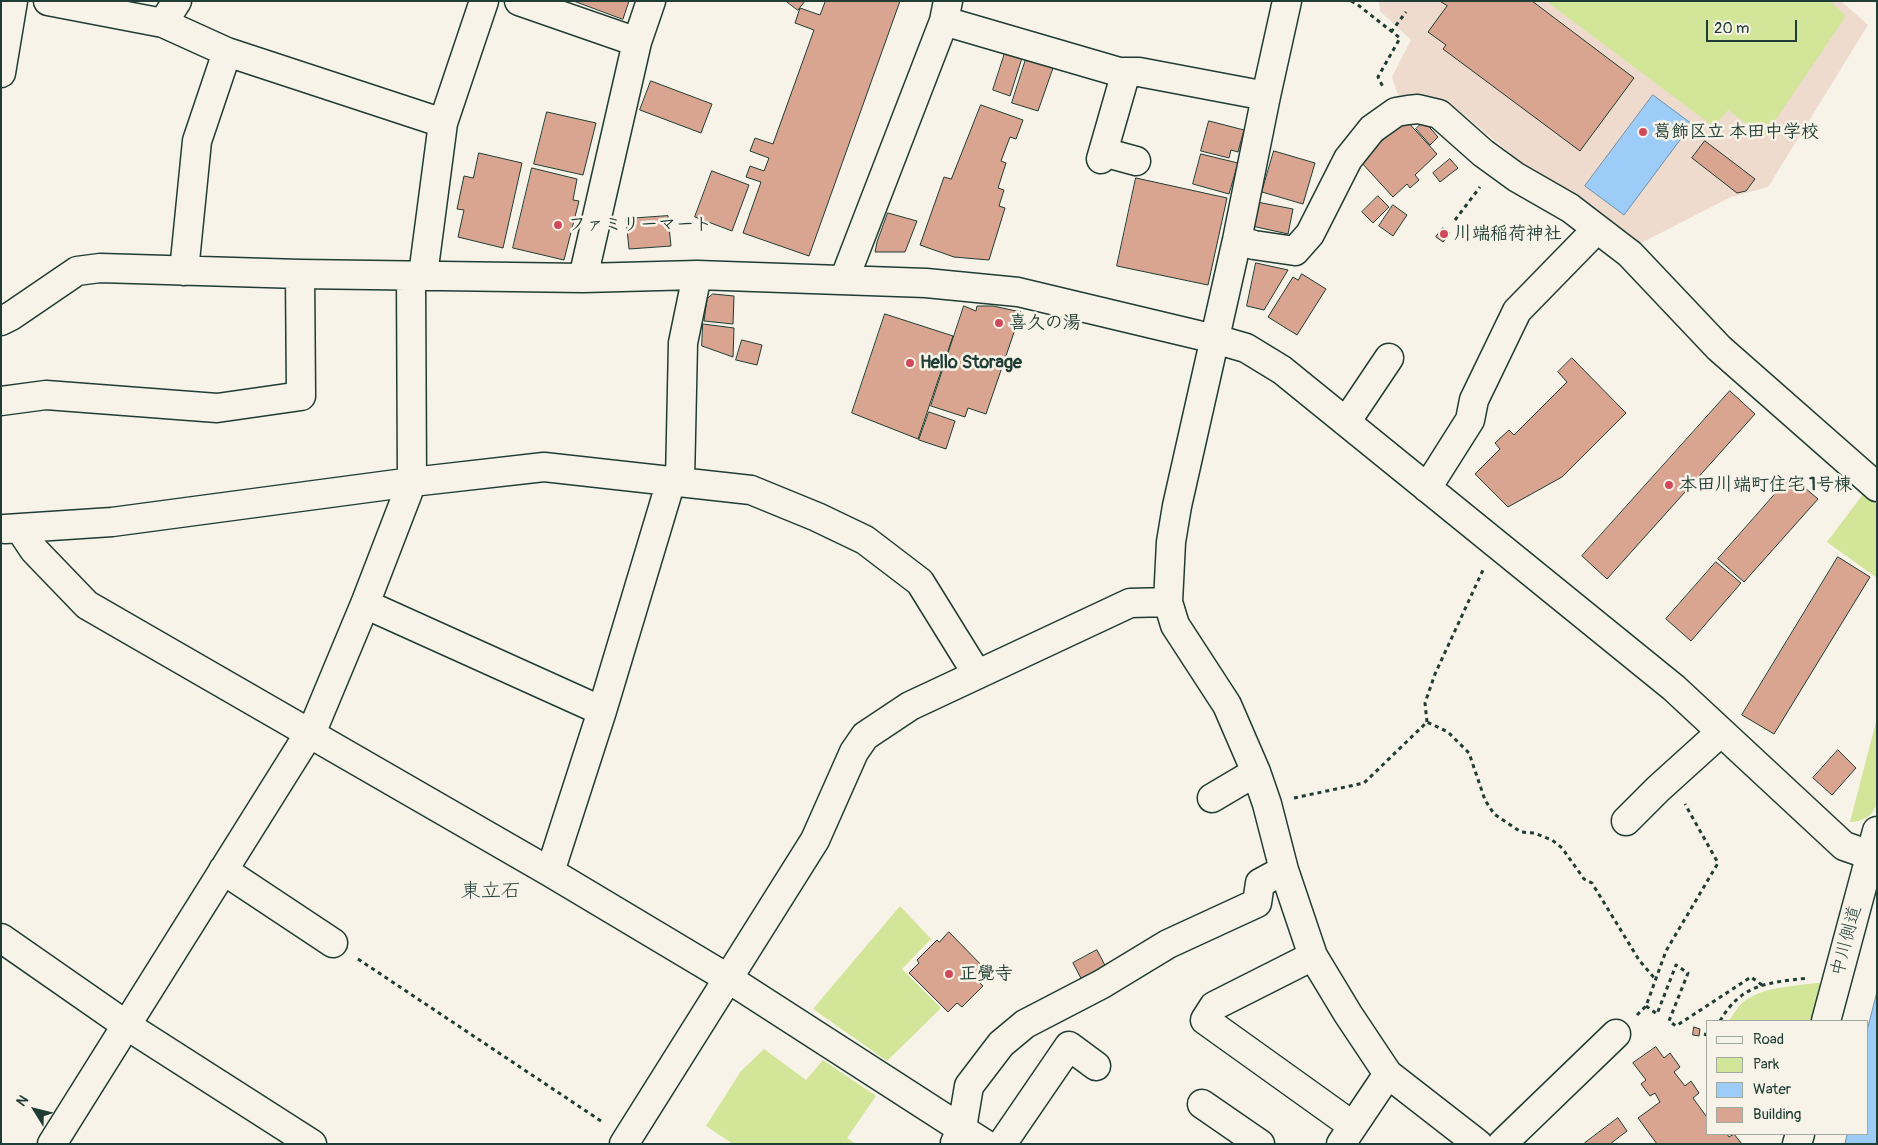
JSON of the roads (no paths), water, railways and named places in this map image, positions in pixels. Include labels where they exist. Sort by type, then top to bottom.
[{"type":"street","points":[[1,73],[13,1]]},
{"type":"street","points":[[48,1],[170,12],[227,52],[443,123]]},
{"type":"street","points":[[52,1144],[223,870],[310,735],[365,604],[412,482],[417,275],[443,123],[484,1]]},
{"type":"street","points":[[519,1],[637,42]]},
{"type":"street","points":[[583,278],[637,42],[651,1]]},
{"type":"street","points":[[1288,1],[1177,506],[1171,542],[1168,602],[1175,625],[1227,705],[1256,772],[1267,804],[1284,870],[1314,956],[1348,1014],[1388,1074],[1478,1144]]},
{"type":"street","points":[[844,280],[946,11],[1119,72],[1139,72],[1266,96]]},
{"type":"street","points":[[184,271],[196,141],[227,52]]},
{"type":"street","points":[[1126,72],[1102,156],[1136,161]]},
{"type":"street","points":[[1237,240],[1254,245],[1295,251],[1310,234],[1348,159],[1372,129],[1396,112],[1418,109],[1439,114],[1498,164],[1516,177],[1570,208],[1630,254],[1719,348],[1877,487]]},
{"type":"street","points":[[1427,488],[1470,420],[1474,400],[1517,311],[1597,229]]},
{"type":"street","points":[[1,321],[76,271],[100,268],[300,274],[583,278],[697,275],[926,283],[1018,292],[1215,339],[1246,348],[1266,359],[1346,422],[1674,688],[1844,846],[1874,843]]},
{"type":"street","points":[[1,401],[46,395],[217,408],[302,396],[300,274]]},
{"type":"street","points":[[550,872],[675,481],[683,344],[697,275]]},
{"type":"street","points":[[1346,422],[1390,358]]},
{"type":"street","points":[[10,529],[122,520],[412,482],[544,467],[751,490],[817,517],[866,540],[920,582],[974,668]]},
{"type":"street","points":[[10,529],[34,550],[87,605],[550,872],[729,979],[958,1136],[985,1144]]},
{"type":"street","points":[[626,1141],[815,840],[854,752],[865,736],[910,706],[974,668],[1130,603],[1168,602]]},
{"type":"street","points":[[365,604],[602,711]]},
{"type":"street","points":[[1626,821],[1721,732]]},
{"type":"street","points":[[1212,798],[1256,772]]},
{"type":"street","name":"中川側道","points":[[1826,1020],[1874,843]]},
{"type":"street","points":[[223,870],[333,943]]},
{"type":"street","points":[[958,1136],[969,1086],[1001,1044],[1025,1024],[1102,984],[1168,944],[1257,903],[1260,883],[1284,870]]},
{"type":"street","points":[[1,938],[126,1025],[312,1144]]},
{"type":"street","points":[[1314,956],[1214,1006],[1205,1020],[1346,1135],[1388,1074]]},
{"type":"street","points":[[1502,1144],[1616,1034]]},
{"type":"street","points":[[1002,1144],[1069,1046],[1096,1066]]},
{"type":"street","points":[[1202,1104],[1260,1144]]},
{"type":"water","points":[[1653,95],[1692,124],[1624,215],[1585,186]]},
{"type":"water","points":[[1877,992],[1877,1144],[1845,1144],[1847,1135],[1868,1135],[1868,1027]]},
{"type":"place","name":"葛飾区立 本田中学校","points":[[1643,132]]},
{"type":"place","name":"ファミリーマート","points":[[558,225]]},
{"type":"place","name":"川端稲荷神社","points":[[1444,234]]},
{"type":"place","name":"喜久の湯","points":[[999,323]]},
{"type":"place","name":"Hello Storage","points":[[910,363]]},
{"type":"place","name":"本田川端町住宅 1号棟","points":[[1669,485]]},
{"type":"place","name":"正覺寺","points":[[949,974]]},
{"type":"district","name":"東立石","points":[[491,892]]}]
